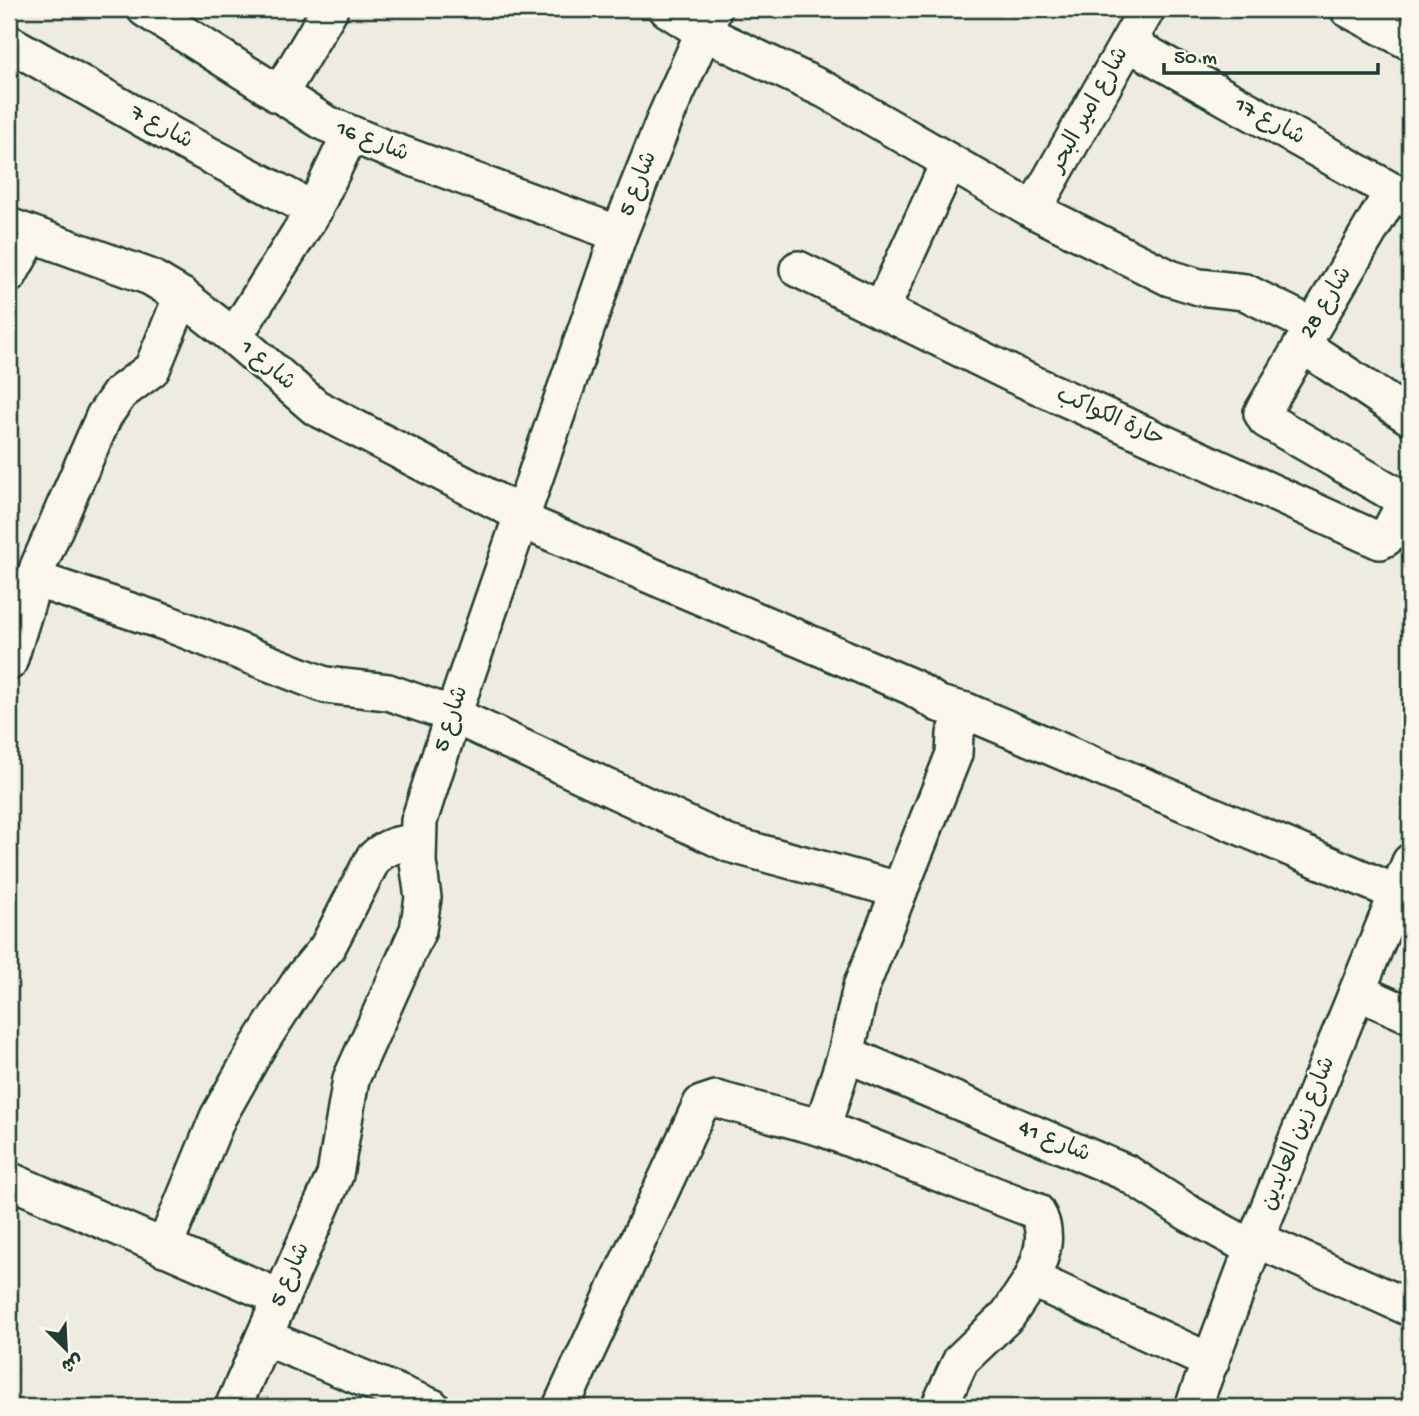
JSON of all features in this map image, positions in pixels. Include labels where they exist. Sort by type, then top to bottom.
[{"type":"street","name":"شارع 16","points":[[145,9],[279,95],[350,134],[619,234]]},
{"type":"street","points":[[279,95],[330,9]]},
{"type":"street","points":[[667,9],[709,20],[1033,211],[1170,278],[1199,286],[1245,292],[1308,336],[1410,417]]},
{"type":"street","name":"شارع امير البحر","points":[[1033,211],[1147,9]]},
{"type":"street","points":[[1357,11],[1410,42]]},
{"type":"street","name":"شارع 5","points":[[233,1407],[335,1175],[351,1079],[418,930],[423,898],[417,844],[419,821],[453,715],[619,234],[709,20]]},
{"type":"street","name":"شارع 7","points":[[9,43],[173,136],[314,210]]},
{"type":"street","name":"شارع 17","points":[[1128,43],[1402,196]]},
{"type":"street","points":[[234,337],[314,210],[350,134]]},
{"type":"street","points":[[881,310],[949,162]]},
{"type":"street","name":"شارع 28","points":[[1402,196],[1308,336],[1263,416],[1408,502]]},
{"type":"street","points":[[9,275],[20,231]]},
{"type":"street","name":"شارع 1","points":[[20,231],[109,260],[150,277],[182,296],[315,407],[522,517],[912,687],[939,704],[966,710],[1404,878]]},
{"type":"street","name":"حارة الكواكب","points":[[798,269],[1014,375],[1380,541],[1386,538],[1408,502]]},
{"type":"street","points":[[9,662],[34,579],[104,416],[120,393],[152,369],[182,296]]},
{"type":"street","points":[[34,579],[167,623],[325,685],[388,692],[453,715],[729,844],[900,890]]},
{"type":"street","points":[[822,1128],[846,1054],[861,987],[954,754],[955,734],[966,710]]},
{"type":"street","points":[[164,1248],[218,1117],[257,1048],[302,978],[327,948],[373,859],[381,851],[400,843],[417,844]]},
{"type":"street","name":"شارع زين العابدين","points":[[1193,1407],[1254,1243],[1404,878]]},
{"type":"street","points":[[1358,992],[1410,1015]]},
{"type":"street","name":"شارع 41","points":[[846,1054],[1127,1173],[1190,1214],[1410,1308]]},
{"type":"street","points":[[570,1404],[701,1104],[716,1099],[822,1128],[1036,1211],[1044,1223],[1044,1242],[1032,1279],[1000,1325],[961,1360],[939,1407]]},
{"type":"street","points":[[9,1180],[281,1298]]},
{"type":"street","points":[[1032,1279],[1211,1362]]},
{"type":"street","points":[[264,1337],[432,1407]]}]
